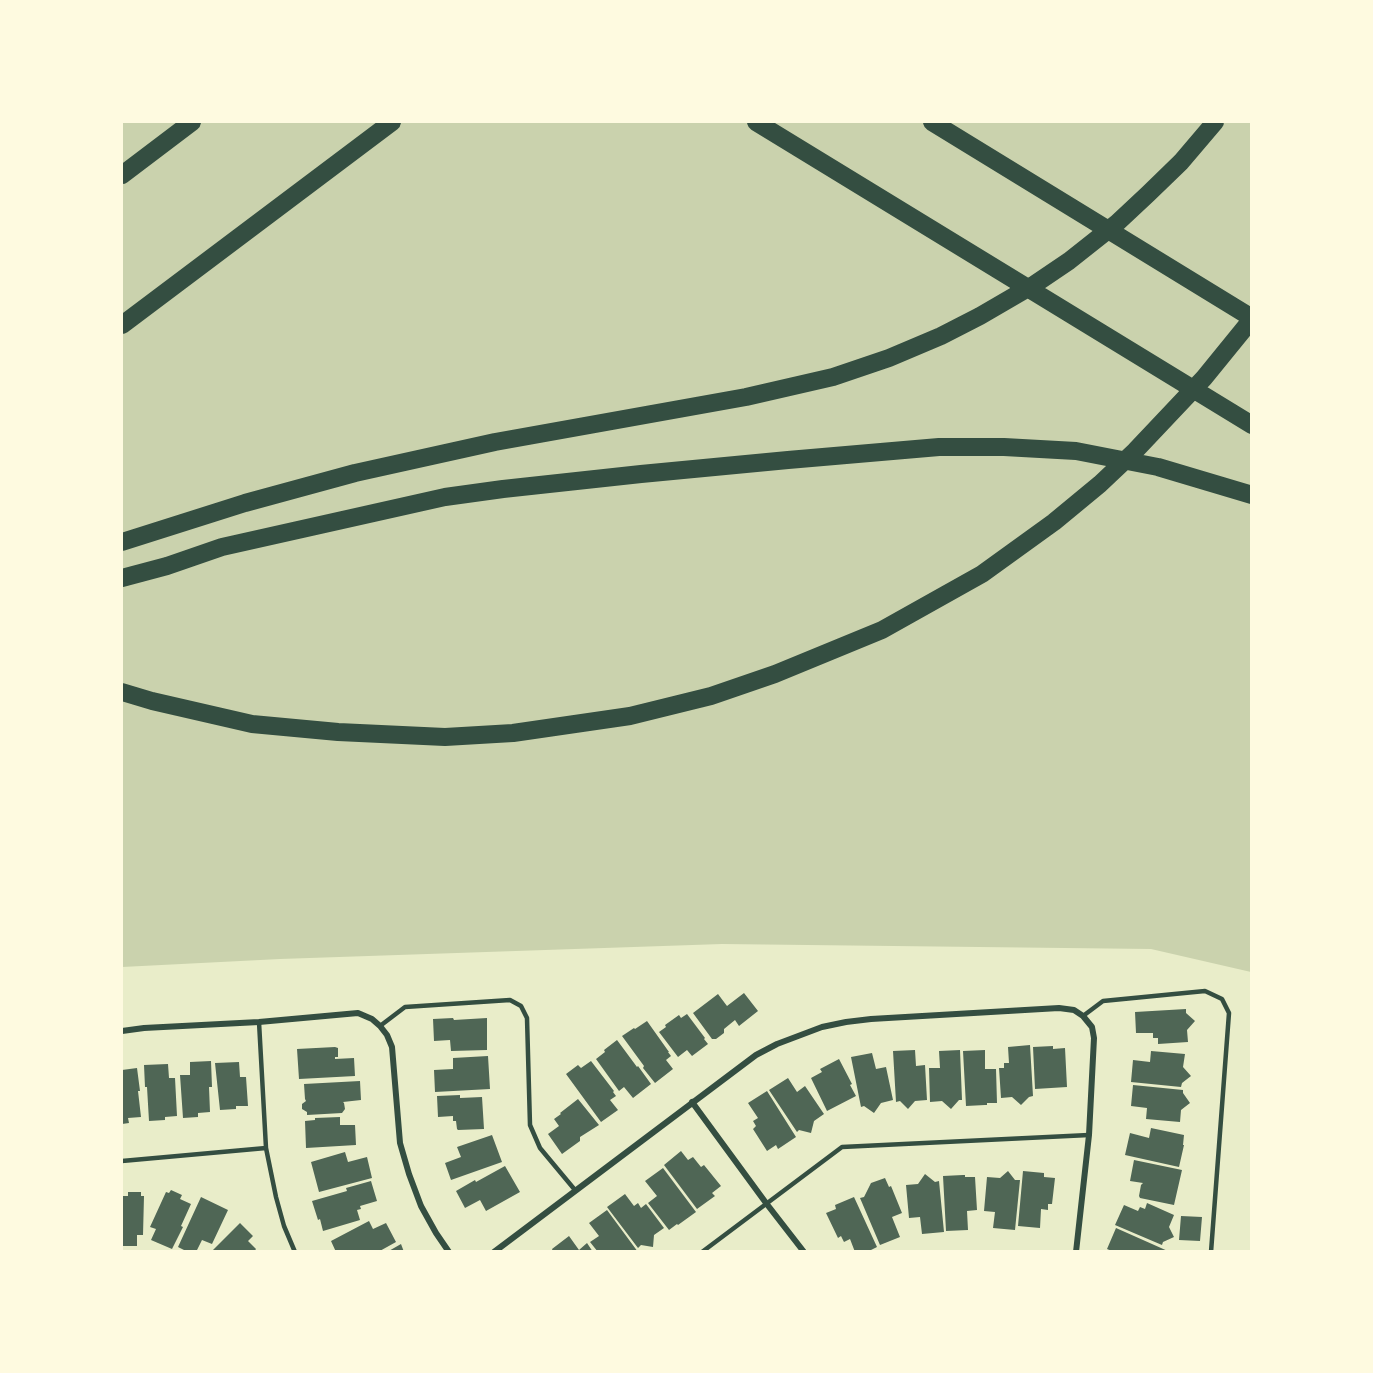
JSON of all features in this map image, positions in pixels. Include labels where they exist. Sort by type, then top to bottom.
[{"type":"highway","points":[[122,175],[192,122]]},
{"type":"highway","points":[[122,325],[392,122]]},
{"type":"highway","points":[[756,122],[1251,425]]},
{"type":"highway","points":[[122,692],[252,724],[338,732],[445,737],[513,733],[630,716],[711,696],[775,674],[882,630],[982,574],[1054,522],[1135,451],[1204,378],[1251,319],[932,122]]},
{"type":"highway","points":[[122,542],[264,497],[391,464],[539,434],[746,397],[824,379],[914,348],[980,316],[1035,284],[1077,255],[1148,194],[1215,122]]},
{"type":"highway","points":[[122,578],[167,566],[222,547],[445,497],[641,474],[939,447],[1004,447],[1076,451],[1158,467],[1251,495]]},
{"type":"street","points":[[494,1251],[756,1054],[777,1044],[822,1027],[846,1022],[1059,1008],[1074,1010],[1083,1016],[1092,1027],[1094,1038],[1089,1135],[1076,1251]]},
{"type":"street","points":[[122,1031],[358,1013],[372,1019],[387,1035],[392,1047],[400,1143],[409,1174],[421,1206],[449,1251]]},
{"type":"street","points":[[692,1102],[804,1251]]},
{"type":"lane","points":[[1083,1016],[1103,1001],[1205,991],[1222,999],[1229,1013],[1211,1251]]},
{"type":"lane","points":[[380,1026],[405,1007],[510,1000],[521,1006],[526,1018],[530,1125],[540,1148],[574,1190]]},
{"type":"lane","points":[[259,1022],[266,1148],[284,1227],[295,1251]]},
{"type":"lane","points":[[702,1251],[842,1147],[1089,1135]]},
{"type":"lane","points":[[122,1161],[266,1148]]},
{"type":"green space","points":[[122,122],[1251,122],[1251,972],[1151,949],[722,944],[280,959],[122,967]]},
{"type":"building","points":[[744,993],[758,1011],[739,1026],[735,1020],[724,1029],[724,1033],[712,1039],[693,1013],[718,994],[727,1006]]},
{"type":"building","points":[[1186,1009],[1186,1013],[1195,1021],[1187,1030],[1188,1042],[1158,1044],[1158,1038],[1153,1038],[1153,1033],[1136,1033],[1135,1012]]},
{"type":"building","points":[[687,1014],[708,1044],[692,1056],[687,1050],[678,1057],[659,1032],[679,1015],[681,1018]]},
{"type":"building","points":[[453,1018],[454,1020],[487,1018],[487,1050],[451,1051],[450,1040],[434,1041],[433,1019]]},
{"type":"building","points":[[647,1021],[669,1052],[671,1056],[666,1060],[673,1069],[655,1083],[622,1036]]},
{"type":"building","points":[[617,1040],[651,1084],[633,1098],[624,1087],[619,1091],[596,1059]]},
{"type":"building","points":[[1030,1045],[1033,1096],[1021,1105],[1012,1097],[1001,1098],[999,1068],[1004,1068],[1004,1063],[1009,1063],[1008,1047]]},
{"type":"building","points":[[1053,1046],[1053,1049],[1065,1048],[1067,1087],[1035,1089],[1033,1047]]},
{"type":"building","points":[[338,1048],[338,1057],[335,1059],[354,1058],[355,1076],[299,1079],[297,1049]]},
{"type":"building","points":[[915,1050],[916,1066],[925,1065],[927,1100],[915,1101],[908,1109],[900,1101],[896,1102],[893,1051]]},
{"type":"building","points":[[960,1050],[962,1100],[959,1100],[951,1109],[942,1101],[930,1102],[929,1068],[940,1068],[939,1051]]},
{"type":"building","points":[[985,1050],[985,1069],[996,1069],[997,1103],[966,1106],[963,1051]]},
{"type":"building","points":[[1151,1051],[1185,1054],[1183,1067],[1191,1076],[1182,1083],[1181,1087],[1131,1082],[1133,1060],[1150,1062]]},
{"type":"building","points":[[872,1053],[876,1069],[886,1067],[893,1100],[881,1103],[874,1113],[864,1106],[861,1107],[851,1057]]},
{"type":"building","points":[[488,1056],[490,1089],[435,1092],[434,1070],[453,1069],[453,1058]]},
{"type":"building","points":[[839,1059],[856,1096],[827,1111],[811,1078],[822,1072],[820,1069]]},
{"type":"building","points":[[211,1061],[210,1112],[198,1113],[198,1117],[183,1118],[180,1075],[190,1075],[190,1062]]},
{"type":"building","points":[[591,1061],[616,1096],[610,1100],[618,1110],[601,1122],[566,1074],[578,1065],[581,1068]]},
{"type":"building","points":[[239,1062],[240,1077],[246,1077],[248,1106],[220,1110],[215,1063]]},
{"type":"building","points":[[168,1064],[169,1078],[175,1078],[177,1116],[165,1117],[165,1120],[149,1121],[144,1065]]},
{"type":"building","points":[[137,1068],[141,1117],[128,1118],[129,1123],[122,1124],[122,1070]]},
{"type":"building","points":[[788,1078],[797,1092],[805,1086],[824,1114],[814,1121],[811,1133],[799,1130],[797,1132],[769,1090]]},
{"type":"building","points":[[360,1081],[361,1100],[343,1102],[345,1109],[342,1113],[307,1115],[307,1112],[302,1109],[302,1104],[306,1101],[304,1084]]},
{"type":"building","points":[[1133,1085],[1183,1090],[1190,1103],[1181,1110],[1180,1122],[1146,1119],[1147,1108],[1131,1106]]},
{"type":"building","points":[[767,1091],[796,1137],[778,1149],[776,1145],[767,1151],[753,1129],[756,1126],[753,1121],[758,1118],[748,1103]]},
{"type":"building","points":[[460,1095],[460,1098],[482,1097],[484,1129],[458,1130],[453,1116],[438,1117],[437,1096]]},
{"type":"building","points":[[578,1099],[599,1125],[580,1137],[580,1141],[562,1154],[548,1134],[559,1126],[554,1119]]},
{"type":"building","points":[[340,1117],[340,1125],[355,1125],[356,1145],[306,1148],[305,1121],[315,1120],[315,1118]]},
{"type":"building","points":[[1151,1128],[1184,1135],[1179,1167],[1125,1155],[1130,1133],[1149,1138]]},
{"type":"building","points":[[492,1135],[502,1162],[451,1180],[445,1163],[461,1157],[457,1147]]},
{"type":"building","points":[[681,1151],[688,1160],[693,1157],[701,1167],[704,1165],[721,1186],[712,1193],[715,1196],[697,1209],[664,1165]]},
{"type":"building","points":[[345,1152],[348,1162],[367,1157],[372,1178],[319,1192],[311,1162]]},
{"type":"building","points":[[1134,1160],[1182,1170],[1174,1205],[1140,1198],[1143,1183],[1130,1181]]},
{"type":"building","points":[[505,1166],[520,1192],[486,1211],[480,1200],[465,1208],[456,1191]]},
{"type":"building","points":[[663,1168],[696,1212],[669,1230],[648,1203],[657,1196],[645,1181]]},
{"type":"building","points":[[1008,1171],[1015,1180],[1020,1180],[1015,1230],[993,1228],[995,1212],[984,1211],[987,1177],[1000,1178]]},
{"type":"building","points":[[1023,1171],[1044,1173],[1044,1177],[1055,1178],[1052,1204],[1048,1204],[1048,1210],[1041,1209],[1040,1228],[1018,1226]]},
{"type":"building","points":[[925,1174],[935,1182],[939,1181],[944,1232],[922,1234],[920,1217],[909,1218],[906,1185],[918,1184]]},
{"type":"building","points":[[965,1175],[965,1177],[975,1177],[977,1210],[967,1211],[968,1230],[946,1231],[943,1176]]},
{"type":"building","points":[[885,1178],[889,1187],[891,1186],[902,1213],[892,1217],[900,1237],[880,1245],[860,1198],[864,1197],[871,1183]]},
{"type":"building","points":[[371,1181],[377,1201],[360,1206],[361,1209],[357,1210],[360,1220],[323,1231],[312,1201]]},
{"type":"building","points":[[171,1190],[182,1195],[180,1199],[191,1204],[172,1249],[151,1240],[156,1229],[150,1227],[166,1192],[169,1193]]},
{"type":"building","points":[[128,1192],[141,1192],[141,1196],[144,1196],[143,1235],[137,1235],[137,1246],[122,1246],[122,1196],[128,1196]]},
{"type":"building","points":[[625,1194],[634,1206],[638,1203],[641,1208],[646,1204],[664,1228],[654,1235],[653,1247],[641,1245],[638,1248],[607,1207]]},
{"type":"building","points":[[201,1197],[228,1210],[212,1244],[202,1240],[196,1252],[188,1252],[178,1247]]},
{"type":"building","points":[[854,1197],[877,1247],[867,1252],[855,1252],[850,1239],[844,1242],[841,1236],[838,1238],[826,1213],[836,1209],[835,1205]]},
{"type":"building","points":[[1147,1203],[1174,1215],[1169,1227],[1174,1237],[1163,1242],[1162,1245],[1115,1225],[1124,1205],[1138,1211],[1140,1207],[1145,1209]]},
{"type":"building","points":[[607,1210],[638,1252],[598,1252],[590,1242],[599,1236],[589,1223]]},
{"type":"building","points":[[1181,1216],[1202,1217],[1200,1241],[1179,1240]]},
{"type":"building","points":[[369,1221],[373,1229],[386,1223],[396,1242],[378,1252],[336,1252],[331,1241]]},
{"type":"building","points":[[240,1223],[253,1236],[248,1241],[256,1249],[254,1252],[211,1252]]},
{"type":"building","points":[[1116,1228],[1170,1252],[1114,1252],[1107,1249]]},
{"type":"building","points":[[569,1236],[579,1250],[587,1243],[593,1252],[553,1252],[552,1249]]},
{"type":"building","points":[[401,1244],[404,1252],[387,1252]]}]
